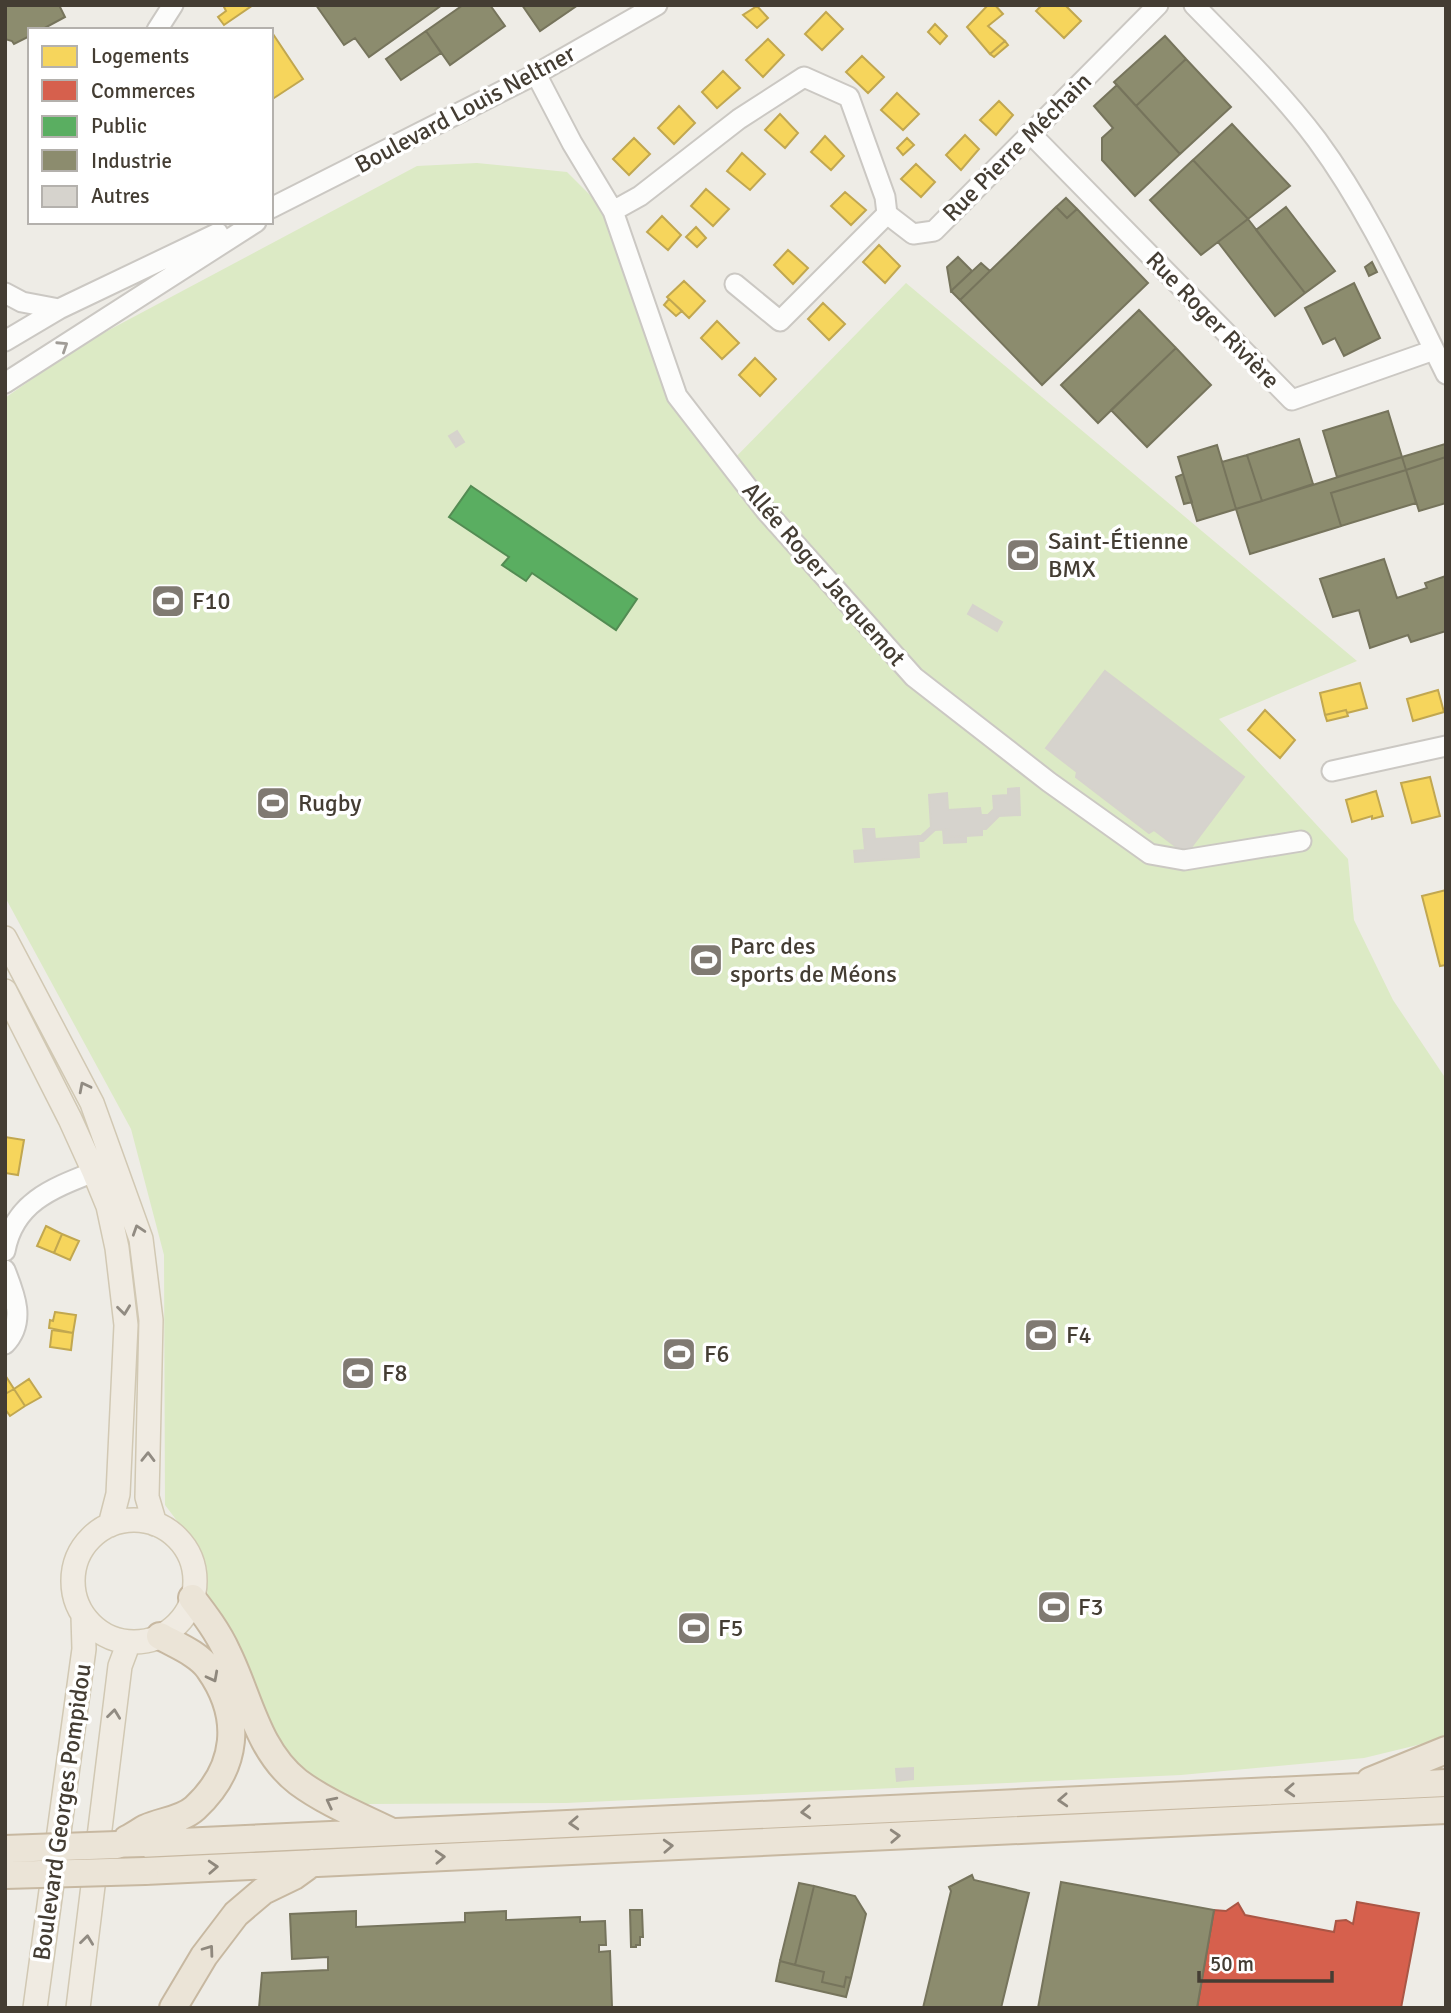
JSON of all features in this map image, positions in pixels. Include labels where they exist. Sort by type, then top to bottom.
[{"type":"highway","points":[[192,1598],[212,1623],[228,1653],[254,1721],[269,1749],[296,1780],[323,1798],[392,1832]]},
{"type":"highway","points":[[117,1845],[147,1828],[193,1810],[216,1785],[230,1754],[231,1711],[208,1667],[186,1650],[160,1636]]},
{"type":"highway","points":[[1358,1787],[1446,1750]]},
{"type":"highway","points":[[5,1849],[1446,1783]]},
{"type":"highway","points":[[5,1875],[145,1871],[1446,1810]]},
{"type":"highway","points":[[173,2008],[204,1956],[236,1914],[263,1891],[294,1876],[312,1863]]},
{"type":"main road","points":[[5,938],[92,1103],[141,1238],[151,1320],[147,1497],[155,1524]]},
{"type":"main road","points":[[5,991],[94,1172],[108,1206],[117,1248],[126,1325],[118,1494],[110,1525]]},
{"type":"main road","points":[[140,1520],[155,1524],[171,1532],[184,1546],[192,1562],[195,1580],[192,1598],[180,1620],[160,1636],[129,1642],[111,1638],[96,1629],[83,1616],[75,1600],[72,1582],[75,1564],[82,1548],[95,1534],[110,1525],[140,1520]]},
{"type":"main road","name":"Boulevard Georges Pompidou","points":[[34,2008],[84,1649],[83,1616]]},
{"type":"main road","name":"Boulevard Georges Pompidou","points":[[78,2008],[120,1666],[129,1642]]},
{"type":"street","points":[[158,28],[173,5]]},
{"type":"street","name":"Boulevard Louis Neltner","points":[[273,209],[536,74],[657,5]]},
{"type":"street","name":"Rue Pierre Méchain","points":[[887,214],[913,234],[934,231],[1158,5]]},
{"type":"street","points":[[1194,5],[1316,139],[1364,212],[1446,374]]},
{"type":"street","name":"Allée Roger Jacquemot","points":[[536,74],[613,211],[677,397],[766,511],[914,677],[1049,782],[1150,854],[1184,860],[1301,841]]},
{"type":"street","points":[[613,211],[640,196],[739,119],[804,77],[849,97],[885,197],[887,214],[780,321],[735,284]]},
{"type":"street","name":"Rue Roger Rivière","points":[[1030,133],[1292,400],[1434,350]]},
{"type":"street","points":[[5,341],[60,309],[237,224]]},
{"type":"street","points":[[5,383],[253,224]]},
{"type":"street","points":[[5,293],[22,302],[60,309]]},
{"type":"street","points":[[1332,771],[1446,746]]},
{"type":"street","points":[[5,1251],[8,1236],[26,1207],[51,1189],[94,1172]]},
{"type":"street","points":[[5,1270],[19,1311],[11,1338],[5,1344]]},
{"type":"green space","name":"Parc des sports de Méons","points":[[477,163],[567,172],[604,209],[660,380],[725,468],[906,283],[1357,661],[1219,719],[1348,859],[1354,920],[1393,1000],[1446,1079],[1446,1734],[1434,1741],[1364,1758],[1181,1775],[566,1803],[367,1804],[335,1794],[303,1774],[279,1747],[208,1601],[206,1574],[200,1551],[165,1505],[164,1255],[131,1129],[5,897],[5,398],[79,346],[417,166]]},
{"type":"building: Logements","points":[[223,5],[253,5],[224,25],[218,17],[226,11]]},
{"type":"building: Logements","points":[[988,5],[995,5],[1003,14],[988,26],[1005,41],[990,54],[967,27]]},
{"type":"building: Logements","points":[[1042,5],[1065,5],[1081,21],[1064,38],[1036,11]]},
{"type":"building: Logements","points":[[757,6],[768,18],[757,28],[743,15]]},
{"type":"building: Logements","points":[[826,12],[843,29],[822,50],[805,34]]},
{"type":"building: Logements","points":[[935,24],[947,36],[940,44],[928,32]]},
{"type":"building: Logements","points":[[273,34],[303,79],[273,99]]},
{"type":"building: Logements","points":[[768,39],[784,55],[763,77],[746,60]]},
{"type":"building: Logements","points":[[1005,41],[1008,45],[994,57],[990,54]]},
{"type":"building: Logements","points":[[862,56],[884,77],[868,93],[846,72]]},
{"type":"building: Logements","points":[[723,71],[740,88],[717,108],[702,92]]},
{"type":"building: Logements","points":[[897,93],[919,114],[903,130],[881,110]]},
{"type":"building: Logements","points":[[999,101],[1013,115],[996,135],[980,120]]},
{"type":"building: Logements","points":[[679,106],[695,123],[674,144],[658,128]]},
{"type":"building: Logements","points":[[780,114],[798,133],[785,148],[765,130]]},
{"type":"building: Logements","points":[[965,135],[979,149],[961,170],[946,155]]},
{"type":"building: Logements","points":[[825,136],[844,156],[831,170],[811,152]]},
{"type":"building: Logements","points":[[634,138],[650,154],[629,175],[613,159]]},
{"type":"building: Logements","points":[[907,138],[914,145],[903,155],[897,148]]},
{"type":"building: Logements","points":[[742,153],[765,174],[750,190],[727,171]]},
{"type":"building: Logements","points":[[916,164],[935,182],[921,197],[901,179]]},
{"type":"building: Logements","points":[[706,189],[729,209],[713,226],[691,206]]},
{"type":"building: Logements","points":[[845,192],[866,210],[851,225],[831,206]]},
{"type":"building: Logements","points":[[662,216],[681,235],[668,250],[647,232]]},
{"type":"building: Logements","points":[[696,227],[706,238],[697,247],[686,237]]},
{"type":"building: Logements","points":[[879,245],[900,266],[885,283],[863,262]]},
{"type":"building: Logements","points":[[788,250],[808,268],[793,284],[774,265]]},
{"type":"building: Logements","points":[[684,281],[705,301],[689,318],[667,297]]},
{"type":"building: Logements","points":[[669,299],[682,311],[676,316],[664,305]]},
{"type":"building: Logements","points":[[823,303],[845,324],[829,340],[808,319]]},
{"type":"building: Logements","points":[[717,321],[739,343],[722,359],[701,338]]},
{"type":"building: Logements","points":[[755,358],[776,379],[760,396],[739,375]]},
{"type":"building: Logements","points":[[1360,683],[1367,708],[1325,715],[1320,693]]},
{"type":"building: Logements","points":[[1438,690],[1444,712],[1413,721],[1407,699]]},
{"type":"building: Logements","points":[[1265,710],[1295,740],[1280,758],[1248,730]]},
{"type":"building: Logements","points":[[1346,710],[1348,716],[1327,721],[1325,715]]},
{"type":"building: Logements","points":[[1430,777],[1440,816],[1412,823],[1401,783]]},
{"type":"building: Logements","points":[[1376,791],[1383,816],[1352,822],[1346,800]]},
{"type":"building: Logements","points":[[1446,890],[1446,965],[1440,966],[1422,896]]},
{"type":"building: Logements","points":[[5,1137],[24,1140],[18,1175],[5,1173]]},
{"type":"building: Logements","points":[[46,1226],[62,1234],[54,1253],[37,1246]]},
{"type":"building: Logements","points":[[62,1234],[79,1241],[70,1260],[54,1253]]},
{"type":"building: Logements","points":[[55,1312],[76,1315],[73,1333],[49,1328]]},
{"type":"building: Logements","points":[[52,1330],[73,1333],[71,1350],[50,1347]]},
{"type":"building: Logements","points":[[5,1375],[14,1389],[5,1394]]},
{"type":"building: Logements","points":[[29,1379],[41,1397],[25,1406],[14,1389]]},
{"type":"building: Logements","points":[[14,1389],[25,1406],[10,1416],[5,1409],[5,1394]]},
{"type":"building: Commerces","points":[[1357,1902],[1419,1913],[1401,2008],[1197,2008],[1214,1910],[1226,1911],[1238,1903],[1245,1915],[1334,1932],[1336,1921],[1346,1920],[1353,1924]]},
{"type":"building: Public","points":[[471,486],[637,599],[616,630],[532,573],[526,581],[502,565],[509,557],[449,517]]},
{"type":"building: Industrie","points":[[5,5],[59,5],[65,17],[45,28],[28,28],[28,37],[14,44],[5,39]]},
{"type":"building: Industrie","points":[[316,5],[442,5],[369,57],[355,38],[344,45]]},
{"type":"building: Industrie","points":[[463,5],[490,5],[505,26],[450,65],[426,31]]},
{"type":"building: Industrie","points":[[522,5],[578,5],[540,31]]},
{"type":"building: Industrie","points":[[426,31],[441,53],[401,80],[386,59]]},
{"type":"building: Industrie","points":[[1165,36],[1186,59],[1136,106],[1114,82]]},
{"type":"building: Industrie","points":[[1186,59],[1231,107],[1180,154],[1136,106]]},
{"type":"building: Industrie","points":[[1117,85],[1180,154],[1135,196],[1102,160],[1102,138],[1113,128],[1094,106]]},
{"type":"building: Industrie","points":[[1232,124],[1290,186],[1248,219],[1193,160]]},
{"type":"building: Industrie","points":[[1193,160],[1248,219],[1201,255],[1150,200]]},
{"type":"building: Industrie","points":[[1066,198],[1077,209],[1067,218],[1056,207]]},
{"type":"building: Industrie","points":[[1056,207],[1067,218],[1077,209],[1148,283],[1042,385],[960,300]]},
{"type":"building: Industrie","points":[[1286,207],[1335,271],[1305,293],[1256,230]]},
{"type":"building: Industrie","points":[[1248,219],[1305,293],[1275,316],[1218,242]]},
{"type":"building: Industrie","points":[[958,257],[972,271],[951,291],[947,267]]},
{"type":"building: Industrie","points":[[1372,262],[1377,272],[1369,276],[1365,267]]},
{"type":"building: Industrie","points":[[981,263],[990,271],[960,300],[951,291]]},
{"type":"building: Industrie","points":[[1354,283],[1380,338],[1344,356],[1335,338],[1323,344],[1305,308]]},
{"type":"building: Industrie","points":[[1139,310],[1176,348],[1098,423],[1061,385]]},
{"type":"building: Industrie","points":[[1176,348],[1211,385],[1147,447],[1111,410]]},
{"type":"building: Industrie","points":[[1388,411],[1402,457],[1337,477],[1323,431]]},
{"type":"building: Industrie","points":[[1299,439],[1313,484],[1262,501],[1247,455]]},
{"type":"building: Industrie","points":[[1445,444],[1446,457],[1406,470],[1402,457]]},
{"type":"building: Industrie","points":[[1217,445],[1236,509],[1197,521],[1178,457]]},
{"type":"building: Industrie","points":[[1247,455],[1262,501],[1236,509],[1222,462]]},
{"type":"building: Industrie","points":[[1402,457],[1406,470],[1331,493],[1341,526],[1250,554],[1236,509]]},
{"type":"building: Industrie","points":[[1446,457],[1446,503],[1419,511],[1406,470]]},
{"type":"building: Industrie","points":[[1406,470],[1416,503],[1341,526],[1331,493]]},
{"type":"building: Industrie","points":[[1183,474],[1192,502],[1184,504],[1176,477]]},
{"type":"building: Industrie","points":[[1384,559],[1397,598],[1427,588],[1425,583],[1446,576],[1446,631],[1411,642],[1408,635],[1370,648],[1359,610],[1333,617],[1320,579]]},
{"type":"building: Industrie","points":[[972,1875],[974,1880],[1029,1893],[1001,2008],[923,2008],[951,1891],[949,1887]]},
{"type":"building: Industrie","points":[[1061,1882],[1214,1910],[1197,2008],[1038,2008]]},
{"type":"building: Industrie","points":[[799,1883],[814,1886],[795,1965],[780,1961]]},
{"type":"building: Industrie","points":[[814,1886],[855,1896],[866,1914],[851,1978],[846,1977],[844,1987],[822,1982],[824,1972],[795,1965]]},
{"type":"building: Industrie","points":[[630,1910],[642,1910],[643,1937],[640,1937],[640,1945],[636,1947],[631,1947]]},
{"type":"building: Industrie","points":[[356,1911],[356,1927],[465,1922],[465,1913],[506,1911],[506,1920],[580,1917],[580,1922],[605,1921],[606,1945],[599,1945],[599,1952],[610,1951],[612,2007],[259,2008],[262,1973],[328,1970],[328,1957],[292,1959],[290,1914]]},
{"type":"building: Industrie","points":[[780,1961],[824,1972],[822,1982],[844,1987],[846,1977],[851,1978],[846,1997],[776,1981]]},
{"type":"building: Autres","points":[[457,431],[464,442],[456,447],[449,436]]},
{"type":"building: Autres","points":[[973,605],[1002,622],[997,631],[968,614]]},
{"type":"building: Autres","points":[[1105,671],[1244,777],[1186,854],[1154,830],[1149,833],[1076,777],[1077,772],[1046,748]]},
{"type":"building: Autres","points":[[1019,788],[1020,815],[999,816],[986,829],[982,829],[982,835],[949,837],[949,829],[935,830],[923,841],[918,841],[918,836],[931,827],[929,795],[947,793],[948,810],[980,808],[981,815],[988,815],[994,809],[993,796],[1008,795],[1008,789]]},
{"type":"building: Autres","points":[[863,829],[874,829],[875,839],[918,836],[919,857],[855,862],[854,851],[865,850]]},
{"type":"building: Autres","points":[[949,829],[949,837],[966,836],[966,842],[944,843],[943,830]]},
{"type":"building: Autres","points":[[913,1768],[913,1779],[897,1781],[896,1769]]},
{"type":"place","name":"Saint-Étienne BMX","points":[[1023,555]]},
{"type":"place","name":"F10","points":[[168,601]]},
{"type":"place","name":"Rugby","points":[[273,803]]},
{"type":"place","name":"Parc des sports de Méons","points":[[706,960]]},
{"type":"place","name":"F4","points":[[1041,1335]]},
{"type":"place","name":"F6","points":[[679,1354]]},
{"type":"place","name":"F8","points":[[358,1373]]},
{"type":"place","name":"F3","points":[[1054,1607]]},
{"type":"place","name":"F5","points":[[694,1628]]}]
